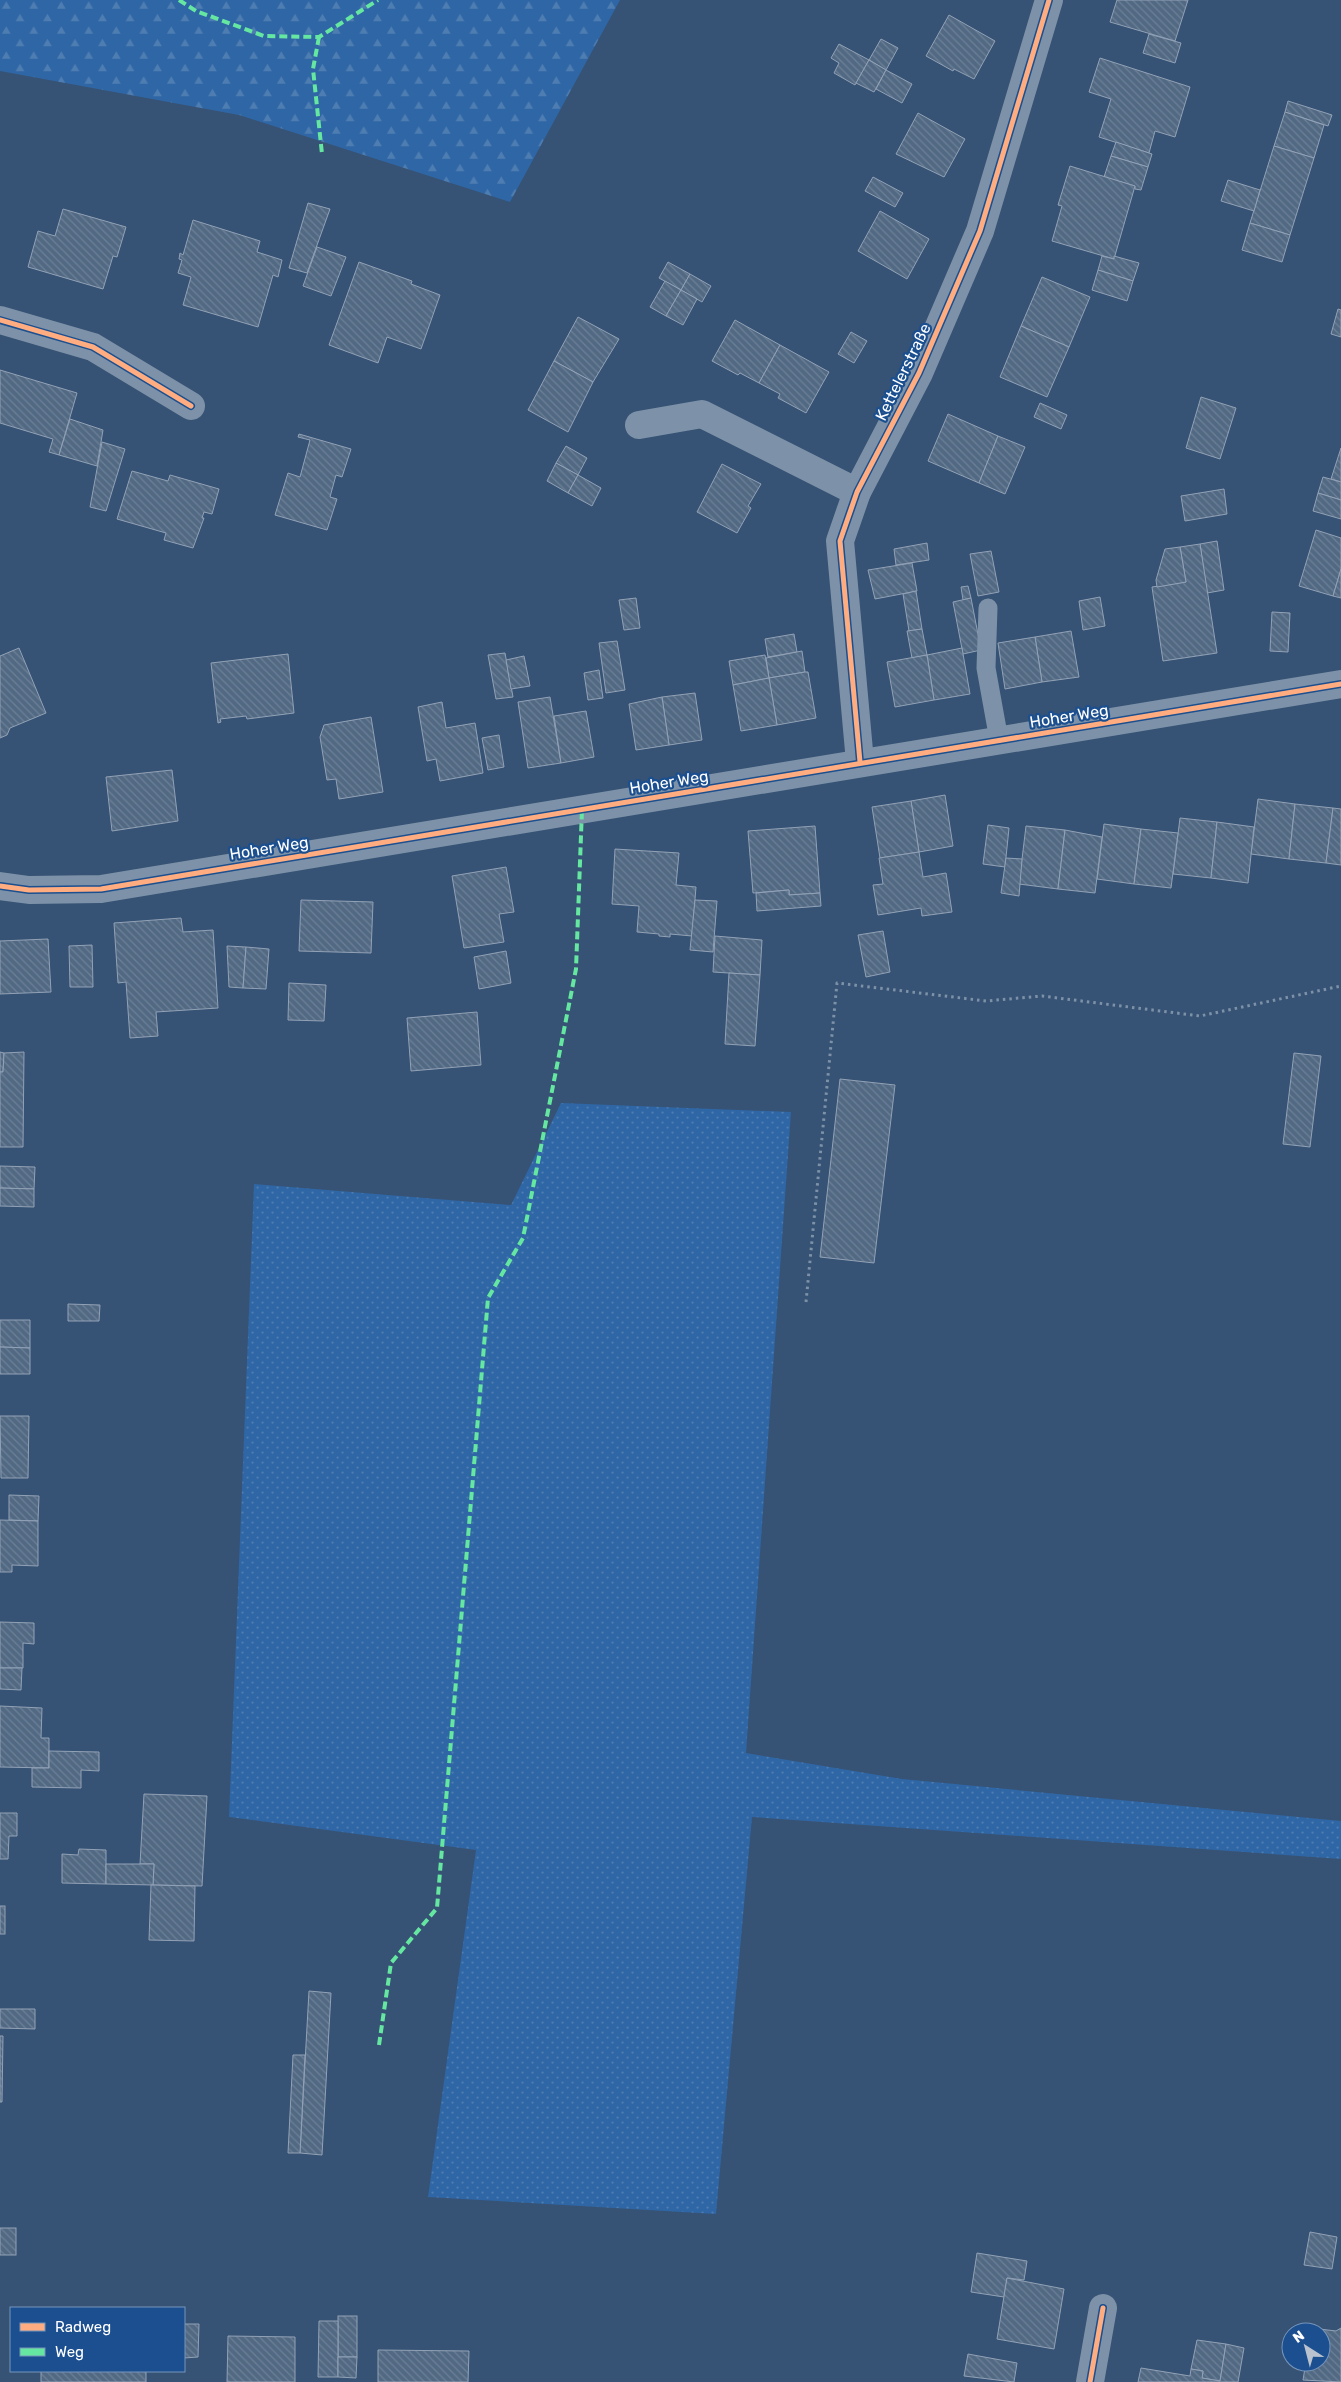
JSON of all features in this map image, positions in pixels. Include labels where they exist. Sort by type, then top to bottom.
[{"type":"street","name":"Kettelerstraße","points":[[860,762],[840,541],[857,492],[919,373],[980,231],[1049,0]]},
{"type":"street","points":[[0,320],[93,347],[191,406]]},
{"type":"street","points":[[639,424],[702,414],[857,492]]},
{"type":"street","name":"Hoher Weg","points":[[0,886],[28,890],[101,889],[1341,684]]},
{"type":"street","points":[[1090,2382],[1103,2308]]},
{"type":"lane","points":[[988,608],[986,668],[999,740]]},
{"type":"path","points":[[806,1302],[837,983],[986,1001],[1042,996],[1200,1016],[1341,986]]},
{"type":"green space","points":[[0,0],[620,0],[510,202],[239,115],[0,71]]},
{"type":"green space","points":[[561,1103],[791,1112],[746,1753],[902,1779],[1341,1821],[1341,1859],[752,1817],[716,2214],[428,2197],[476,1850],[229,1817],[254,1184],[511,1205]]},
{"type":"building","points":[[1117,0],[1188,0],[1175,41],[1110,22]]},
{"type":"building","points":[[949,15],[995,41],[974,79],[954,69],[953,71],[926,56]]},
{"type":"building","points":[[1149,34],[1181,43],[1175,63],[1143,53]]},
{"type":"building","points":[[881,39],[898,48],[886,70],[869,60]]},
{"type":"building","points":[[839,44],[869,60],[855,85],[834,73],[839,63],[831,58]]},
{"type":"building","points":[[1100,58],[1190,87],[1175,137],[1155,131],[1149,153],[1099,137],[1111,99],[1089,92]]},
{"type":"building","points":[[869,60],[886,70],[874,92],[856,83]]},
{"type":"building","points":[[886,70],[912,84],[902,103],[876,89]]},
{"type":"building","points":[[1288,101],[1332,115],[1328,126],[1285,112]]},
{"type":"building","points":[[1285,112],[1324,125],[1314,158],[1274,146]]},
{"type":"building","points":[[918,113],[965,139],[944,177],[896,154]]},
{"type":"building","points":[[1116,142],[1152,154],[1148,167],[1111,156]]},
{"type":"building","points":[[1274,146],[1314,158],[1290,235],[1250,223]]},
{"type":"building","points":[[1111,156],[1148,167],[1141,190],[1135,189],[1135,186],[1104,177]]},
{"type":"building","points":[[1070,166],[1135,186],[1114,259],[1052,241],[1062,206],[1058,205]]},
{"type":"building","points":[[873,177],[903,193],[895,207],[865,191]]},
{"type":"building","points":[[1228,180],[1260,190],[1254,211],[1221,201]]},
{"type":"building","points":[[308,203],[330,209],[307,273],[289,268]]},
{"type":"building","points":[[63,209],[126,227],[117,257],[113,256],[103,289],[28,267],[38,231],[55,236]]},
{"type":"building","points":[[880,211],[929,239],[907,279],[858,251]]},
{"type":"building","points":[[193,220],[260,241],[257,252],[282,260],[278,277],[273,275],[258,327],[183,305],[191,277],[178,273],[182,260],[179,259],[180,253],[183,255]]},
{"type":"building","points":[[1250,223],[1290,235],[1282,262],[1242,250]]},
{"type":"building","points":[[317,247],[346,257],[331,296],[303,286]]},
{"type":"building","points":[[1102,256],[1114,259],[1114,256],[1139,263],[1133,281],[1098,270]]},
{"type":"building","points":[[359,262],[412,281],[411,284],[440,295],[421,349],[387,337],[378,363],[329,345]]},
{"type":"building","points":[[668,262],[690,274],[681,290],[659,278]]},
{"type":"building","points":[[1098,270],[1133,281],[1127,301],[1092,290]]},
{"type":"building","points":[[690,274],[711,286],[702,302],[681,290]]},
{"type":"building","points":[[1042,277],[1090,297],[1069,347],[1021,326]]},
{"type":"building","points":[[665,281],[681,290],[666,316],[650,307]]},
{"type":"building","points":[[681,290],[697,299],[683,325],[666,316]]},
{"type":"building","points":[[1338,309],[1341,310],[1341,337],[1331,334]]},
{"type":"building","points":[[578,317],[619,339],[593,382],[554,361]]},
{"type":"building","points":[[735,320],[780,345],[759,383],[740,373],[738,375],[712,361]]},
{"type":"building","points":[[1021,326],[1069,347],[1047,397],[1000,377]]},
{"type":"building","points":[[851,332],[867,341],[854,363],[838,354]]},
{"type":"building","points":[[780,345],[829,372],[806,413],[778,398],[780,394],[759,383]]},
{"type":"building","points":[[554,361],[593,382],[568,432],[528,410]]},
{"type":"building","points":[[0,370],[77,393],[59,455],[49,452],[53,439],[0,423]]},
{"type":"building","points":[[1201,397],[1236,408],[1220,459],[1186,448]]},
{"type":"building","points":[[1040,403],[1067,415],[1061,429],[1034,417]]},
{"type":"building","points":[[948,414],[998,436],[979,483],[928,461]]},
{"type":"building","points":[[70,419],[103,430],[97,466],[59,455]]},
{"type":"building","points":[[299,434],[351,449],[342,477],[336,475],[330,497],[337,499],[327,530],[275,515],[288,473],[300,477],[310,440],[298,437]]},
{"type":"building","points":[[998,436],[1025,447],[1005,494],[979,483]]},
{"type":"building","points":[[102,442],[125,449],[106,511],[90,507]]},
{"type":"building","points":[[566,446],[587,458],[578,475],[556,463]]},
{"type":"building","points":[[1341,448],[1341,482],[1331,479]]},
{"type":"building","points":[[556,463],[578,475],[568,493],[547,481]]},
{"type":"building","points":[[722,464],[761,484],[748,506],[751,508],[737,533],[697,512]]},
{"type":"building","points":[[132,471],[168,481],[170,475],[219,489],[212,514],[204,512],[202,518],[204,518],[193,548],[164,540],[166,533],[117,519]]},
{"type":"building","points":[[578,475],[601,488],[592,506],[568,493]]},
{"type":"building","points":[[1323,477],[1341,482],[1341,500],[1318,493]]},
{"type":"building","points":[[1224,489],[1227,514],[1185,521],[1181,496]]},
{"type":"building","points":[[1318,493],[1341,500],[1341,519],[1313,511]]},
{"type":"building","points":[[1316,530],[1341,538],[1341,569],[1333,596],[1299,586]]},
{"type":"building","points":[[1217,541],[1224,590],[1207,593],[1200,544]]},
{"type":"building","points":[[927,543],[929,560],[896,565],[894,549]]},
{"type":"building","points":[[1200,544],[1217,653],[1163,661],[1152,587],[1186,582],[1180,547]]},
{"type":"building","points":[[1180,547],[1186,582],[1157,587],[1156,580],[1165,549]]},
{"type":"building","points":[[991,551],[999,592],[978,596],[970,554]]},
{"type":"building","points":[[912,563],[917,591],[875,599],[868,570]]},
{"type":"building","points":[[1341,569],[1341,598],[1333,596]]},
{"type":"building","points":[[968,586],[971,598],[963,600],[961,587]]},
{"type":"building","points":[[916,591],[922,629],[909,631],[903,594]]},
{"type":"building","points":[[1100,597],[1105,626],[1083,630],[1079,601]]},
{"type":"building","points":[[636,598],[640,628],[624,630],[619,600]]},
{"type":"building","points":[[971,598],[981,650],[963,654],[953,602]]},
{"type":"building","points":[[1272,612],[1290,613],[1288,652],[1270,651]]},
{"type":"building","points":[[922,629],[927,655],[912,658],[907,631]]},
{"type":"building","points":[[1071,631],[1079,677],[1042,682],[1035,637]]},
{"type":"building","points":[[794,634],[797,652],[768,657],[765,639]]},
{"type":"building","points":[[1035,637],[1042,682],[1005,689],[998,643]]},
{"type":"building","points":[[617,641],[625,690],[606,693],[599,643]]},
{"type":"building","points":[[19,648],[46,713],[10,728],[7,735],[0,738],[0,656]]},
{"type":"building","points":[[962,648],[970,694],[934,700],[927,655]]},
{"type":"building","points":[[802,651],[805,672],[769,678],[766,658]]},
{"type":"building","points":[[505,653],[513,697],[496,699],[488,655]]},
{"type":"building","points":[[288,654],[294,713],[247,719],[246,716],[220,719],[221,722],[218,723],[211,663]]},
{"type":"building","points":[[765,655],[769,678],[733,685],[729,661]]},
{"type":"building","points":[[927,655],[934,700],[895,707],[887,662]]},
{"type":"building","points":[[524,656],[530,686],[511,689],[506,660]]},
{"type":"building","points":[[599,670],[603,698],[588,700],[584,673]]},
{"type":"building","points":[[808,672],[816,718],[777,725],[769,678]]},
{"type":"building","points":[[769,678],[777,725],[741,731],[733,685]]},
{"type":"building","points":[[695,693],[702,740],[669,745],[662,697]]},
{"type":"building","points":[[550,697],[561,763],[528,768],[518,702]]},
{"type":"building","points":[[662,697],[669,745],[636,750],[629,704]]},
{"type":"building","points":[[442,702],[446,728],[475,723],[483,773],[440,781],[436,759],[427,761],[418,707]]},
{"type":"building","points":[[586,711],[594,757],[561,763],[554,716]]},
{"type":"building","points":[[371,717],[383,792],[339,799],[336,779],[327,780],[320,737],[324,725]]},
{"type":"building","points":[[499,735],[504,767],[488,770],[482,738]]},
{"type":"building","points":[[172,770],[178,821],[112,831],[106,777]]},
{"type":"building","points":[[945,795],[953,846],[919,852],[911,801]]},
{"type":"building","points":[[1258,799],[1295,804],[1289,859],[1251,854]]},
{"type":"building","points":[[911,801],[919,852],[880,858],[872,807]]},
{"type":"building","points":[[1295,804],[1333,808],[1326,863],[1289,859]]},
{"type":"building","points":[[1333,808],[1341,809],[1341,865],[1326,863]]},
{"type":"building","points":[[1180,818],[1217,822],[1211,878],[1173,874]]},
{"type":"building","points":[[1217,822],[1254,827],[1248,883],[1211,878]]},
{"type":"building","points":[[1104,824],[1141,829],[1134,884],[1097,879]]},
{"type":"building","points":[[988,825],[1009,828],[1005,867],[983,864]]},
{"type":"building","points":[[815,826],[820,893],[789,895],[789,890],[753,893],[748,831]]},
{"type":"building","points":[[1026,826],[1065,830],[1058,889],[1019,884]]},
{"type":"building","points":[[1141,829],[1178,833],[1171,888],[1134,884]]},
{"type":"building","points":[[1065,830],[1102,837],[1095,893],[1058,889]]},
{"type":"building","points":[[615,849],[679,853],[676,885],[696,887],[692,936],[670,934],[670,937],[637,932],[639,906],[612,904]]},
{"type":"building","points":[[919,852],[923,877],[946,873],[952,912],[922,916],[921,908],[878,915],[873,885],[883,884],[879,858]]},
{"type":"building","points":[[1006,858],[1022,859],[1019,896],[1001,893]]},
{"type":"building","points":[[506,867],[514,912],[499,914],[504,942],[464,948],[452,876]]},
{"type":"building","points":[[789,890],[789,895],[820,893],[821,906],[757,911],[756,893]]},
{"type":"building","points":[[301,900],[373,902],[371,953],[299,951]]},
{"type":"building","points":[[695,900],[717,901],[713,952],[690,950]]},
{"type":"building","points":[[181,918],[183,932],[213,930],[218,1008],[156,1012],[158,1036],[130,1038],[126,982],[118,983],[114,923]]},
{"type":"building","points":[[883,931],[890,972],[866,977],[858,935]]},
{"type":"building","points":[[715,936],[762,940],[760,975],[713,972]]},
{"type":"building","points":[[48,939],[51,992],[0,994],[0,941]]},
{"type":"building","points":[[92,945],[93,987],[70,987],[69,946]]},
{"type":"building","points":[[227,946],[246,947],[243,988],[229,987]]},
{"type":"building","points":[[246,947],[269,949],[266,989],[243,988]]},
{"type":"building","points":[[506,951],[511,983],[479,989],[474,957]]},
{"type":"building","points":[[729,973],[760,975],[755,1046],[725,1044]]},
{"type":"building","points":[[289,983],[326,985],[324,1021],[288,1020]]},
{"type":"building","points":[[477,1012],[481,1065],[411,1071],[407,1018]]},
{"type":"building","points":[[0,1052],[4,1053],[3,1072],[0,1072]]},
{"type":"building","points":[[24,1052],[23,1147],[0,1147],[0,1072],[3,1072],[4,1053]]},
{"type":"building","points":[[1294,1053],[1321,1056],[1310,1147],[1283,1144]]},
{"type":"building","points":[[840,1079],[895,1085],[874,1263],[820,1257]]},
{"type":"building","points":[[0,1166],[35,1167],[34,1189],[0,1188]]},
{"type":"building","points":[[0,1188],[34,1189],[34,1207],[0,1206]]},
{"type":"building","points":[[68,1304],[100,1305],[99,1321],[68,1321]]},
{"type":"building","points":[[0,1320],[30,1320],[30,1348],[0,1347]]},
{"type":"building","points":[[0,1347],[30,1348],[30,1374],[0,1374]]},
{"type":"building","points":[[0,1416],[29,1416],[28,1478],[1,1478]]},
{"type":"building","points":[[9,1495],[39,1496],[38,1521],[9,1520]]},
{"type":"building","points":[[0,1520],[38,1521],[38,1566],[12,1565],[12,1572],[0,1572]]},
{"type":"building","points":[[0,1622],[34,1623],[34,1644],[23,1643],[23,1668],[0,1668]]},
{"type":"building","points":[[0,1668],[22,1668],[21,1690],[0,1689]]},
{"type":"building","points":[[0,1706],[42,1708],[41,1738],[49,1738],[49,1768],[0,1767]]},
{"type":"building","points":[[49,1751],[99,1752],[99,1771],[81,1770],[81,1788],[32,1787],[32,1768],[49,1768]]},
{"type":"building","points":[[144,1794],[207,1796],[202,1886],[153,1885],[154,1864],[140,1864]]},
{"type":"building","points":[[0,1813],[17,1813],[17,1836],[9,1836],[8,1859],[0,1859]]},
{"type":"building","points":[[79,1849],[106,1850],[106,1884],[62,1883],[62,1854],[78,1855]]},
{"type":"building","points":[[106,1864],[154,1864],[153,1885],[106,1884]]},
{"type":"building","points":[[151,1885],[195,1886],[194,1941],[149,1940]]},
{"type":"building","points":[[0,1906],[5,1906],[5,1934],[0,1934]]},
{"type":"building","points":[[309,1991],[331,1993],[322,2155],[300,2153]]},
{"type":"building","points":[[0,2009],[35,2009],[35,2029],[0,2028]]},
{"type":"building","points":[[0,2036],[3,2036],[2,2102],[0,2102]]},
{"type":"building","points":[[293,2055],[305,2055],[300,2153],[288,2153]]},
{"type":"building","points":[[0,2228],[16,2228],[16,2255],[0,2255]]},
{"type":"building","points":[[1310,2232],[1337,2237],[1332,2269],[1304,2265]]},
{"type":"building","points":[[977,2253],[1027,2261],[1024,2280],[1007,2278],[1004,2297],[971,2292]]},
{"type":"building","points":[[1007,2278],[1064,2289],[1054,2349],[997,2339]]},
{"type":"building","points":[[338,2316],[357,2316],[357,2357],[338,2357]]},
{"type":"building","points":[[319,2321],[338,2321],[338,2377],[318,2377]]},
{"type":"building","points":[[185,2324],[199,2324],[198,2357],[185,2358]]},
{"type":"building","points":[[1341,2328],[1341,2382],[1303,2380],[1304,2372],[1331,2372],[1331,2330],[1336,2331]]},
{"type":"building","points":[[228,2336],[295,2337],[295,2382],[227,2382]]},
{"type":"building","points":[[1197,2340],[1226,2344],[1220,2381],[1202,2378],[1203,2371],[1191,2369]]},
{"type":"building","points":[[1226,2344],[1244,2348],[1238,2382],[1138,2382],[1141,2368],[1190,2376],[1191,2369],[1203,2371],[1202,2378],[1220,2381]]},
{"type":"building","points":[[378,2350],[469,2351],[468,2382],[378,2382]]},
{"type":"building","points":[[968,2354],[1017,2363],[1014,2382],[964,2376]]},
{"type":"building","points":[[338,2357],[357,2357],[356,2378],[338,2377]]},
{"type":"building","points":[[41,2372],[146,2372],[146,2382],[41,2382]]},
{"type":"marked path","points":[[179,0],[196,11],[264,36],[319,37],[378,0]]},
{"type":"marked path","points":[[319,37],[313,69],[322,154]]},
{"type":"marked path","points":[[379,2045],[391,1963],[437,1908],[488,1298],[523,1238],[576,969],[582,809]]},
{"type":"cycle path","points":[[860,762],[840,541],[857,492],[919,373],[980,231],[1049,0]]},
{"type":"cycle path","points":[[0,320],[93,347],[191,406]]},
{"type":"cycle path","points":[[0,886],[29,890],[101,889],[1341,684]]},
{"type":"cycle path","points":[[1090,2382],[1103,2308]]}]
